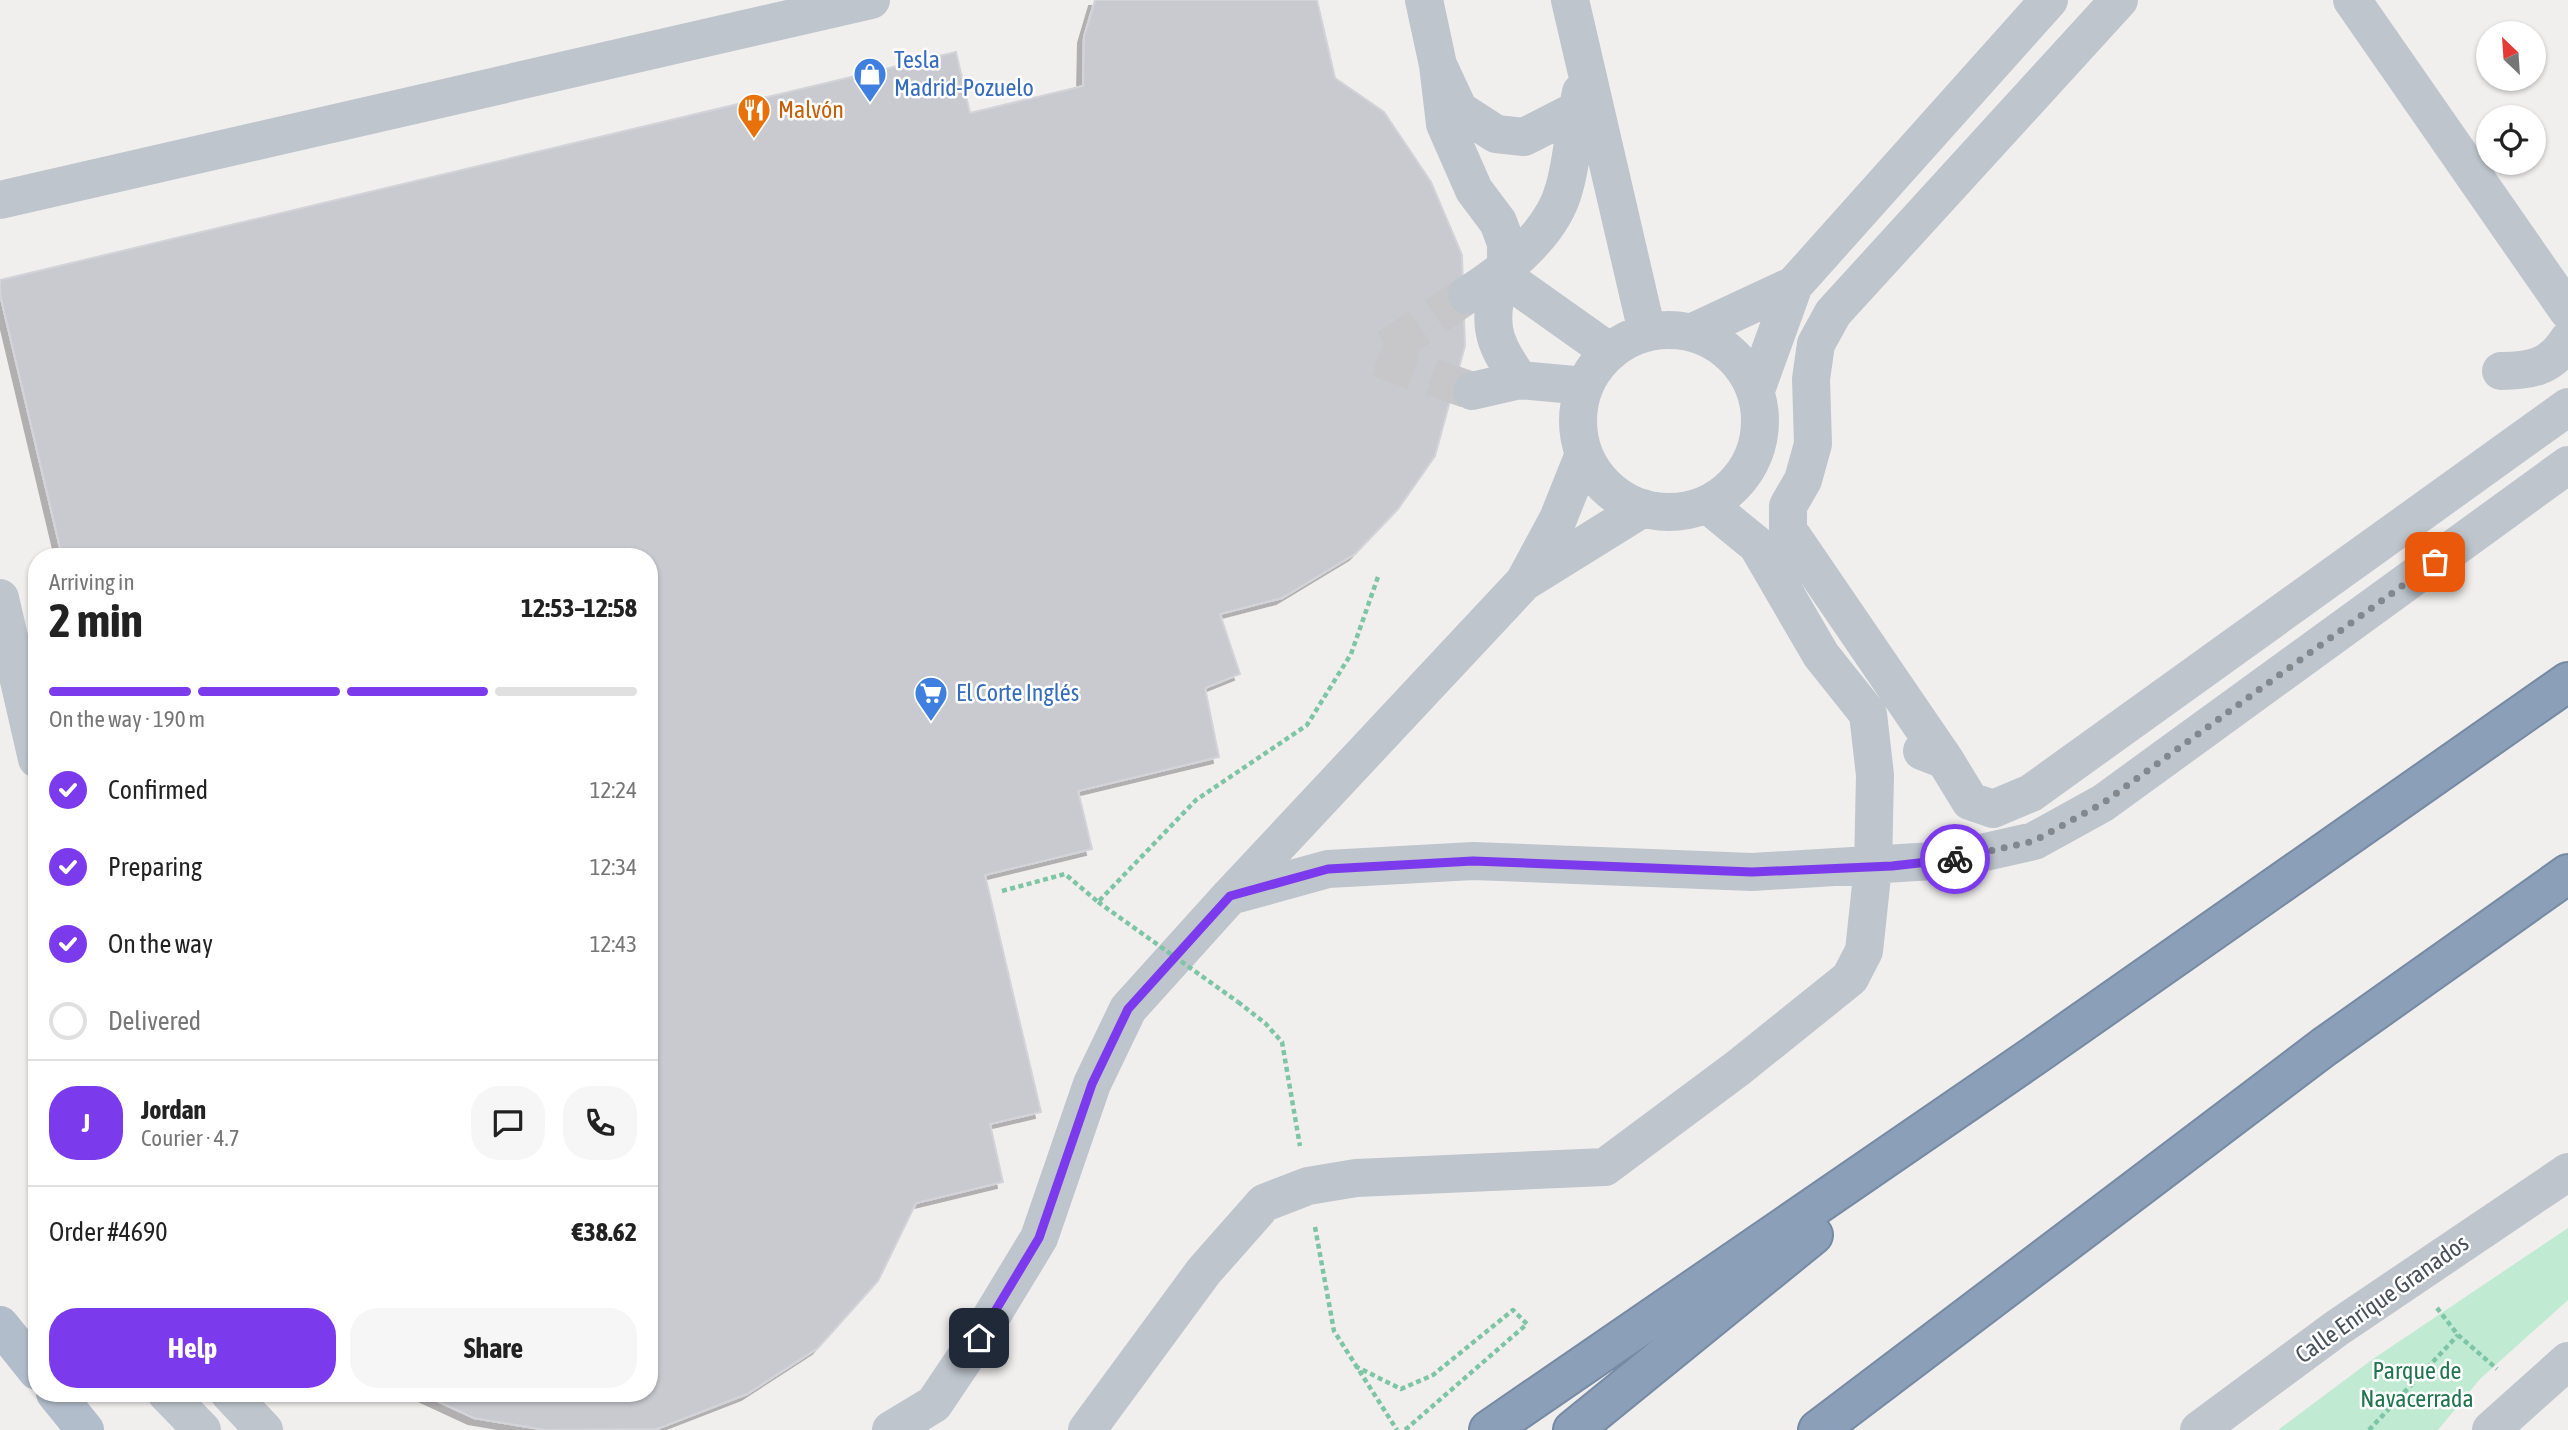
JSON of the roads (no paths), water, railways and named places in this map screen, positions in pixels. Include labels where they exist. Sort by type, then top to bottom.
[{"type":"highway","points":[[1489,1430],[2035,1055],[2568,681]]},
{"type":"highway","points":[[1818,1430],[2324,1047],[2568,874]]},
{"type":"highway","points":[[1573,1430],[2035,1055]]},
{"type":"main road","points":[[0,1325],[28,1360]]},
{"type":"main road","points":[[62,1402],[85,1430]]},
{"type":"street","points":[[0,200],[871,0]]},
{"type":"street","points":[[1424,0],[1438,65],[1445,124],[1474,190],[1498,222],[1506,243],[1503,271],[1491,314],[1501,355],[1520,380]]},
{"type":"street","points":[[1570,0],[1647,332]]},
{"type":"street","points":[[1755,390],[1794,285],[2049,0]]},
{"type":"street","points":[[2119,0],[1833,313],[1816,344],[1811,379],[1813,444],[1803,480],[1788,506],[1788,530],[1970,801],[1993,809],[2031,793],[2568,407]]},
{"type":"street","points":[[2352,0],[2568,311]]},
{"type":"street","points":[[1438,65],[1459,110],[1496,134],[1524,137],[1577,110]]},
{"type":"street","points":[[1467,295],[1503,271],[1539,237],[1564,192],[1585,70]]},
{"type":"street","points":[[1503,271],[1610,352]]},
{"type":"street","points":[[1693,332],[1794,285]]},
{"type":"street","points":[[1647,332],[1693,332],[1719,344],[1741,364],[1755,390],[1761,416],[1758,444],[1747,469],[1730,490],[1707,505],[1664,512],[1643,509],[1618,496],[1597,478],[1584,454],[1578,431],[1579,408],[1585,386],[1595,368],[1610,352],[1627,340],[1647,332]]},
{"type":"street","points":[[2501,371],[2531,371],[2560,352],[2568,340]]},
{"type":"street","points":[[1472,391],[1520,380],[1585,386]]},
{"type":"street","points":[[891,1430],[934,1404],[979,1338],[1039,1238],[1092,1084],[1128,1009],[1524,582],[1558,519],[1584,454]]},
{"type":"street","points":[[1230,896],[1328,869],[1473,861],[1752,872],[1873,867],[1950,860],[2034,841],[2103,803],[2568,465]]},
{"type":"street","points":[[1707,505],[1757,545],[1821,655],[1868,714],[1914,748],[1945,761]]},
{"type":"street","points":[[1524,582],[1643,509]]},
{"type":"street","points":[[0,598],[28,720]]},
{"type":"street","points":[[1087,1430],[1204,1271],[1264,1203],[1308,1186],[1356,1178],[1605,1167],[1738,1069],[1850,978],[1864,951],[1873,867],[1875,775],[1868,714]]},
{"type":"street","name":"Calle Enrique Granados","points":[[2199,1430],[2337,1328],[2568,1172]]},
{"type":"street","points":[[2491,1430],[2568,1361]]},
{"type":"street","points":[[175,1402],[202,1430]]},
{"type":"street","points":[[238,1402],[264,1430]]},
{"type":"tunnel","points":[[1467,295],[1375,357],[1472,391]]},
{"type":"place","name":"Tesla Madrid-Pozuelo","points":[[870,104]]},
{"type":"place","name":"Malvón","points":[[754,140]]},
{"type":"place","name":"El Corte Inglés","points":[[931,723]]},
{"type":"park label","name":"Parque de Navacerrada","points":[[2417,1385]]}]
